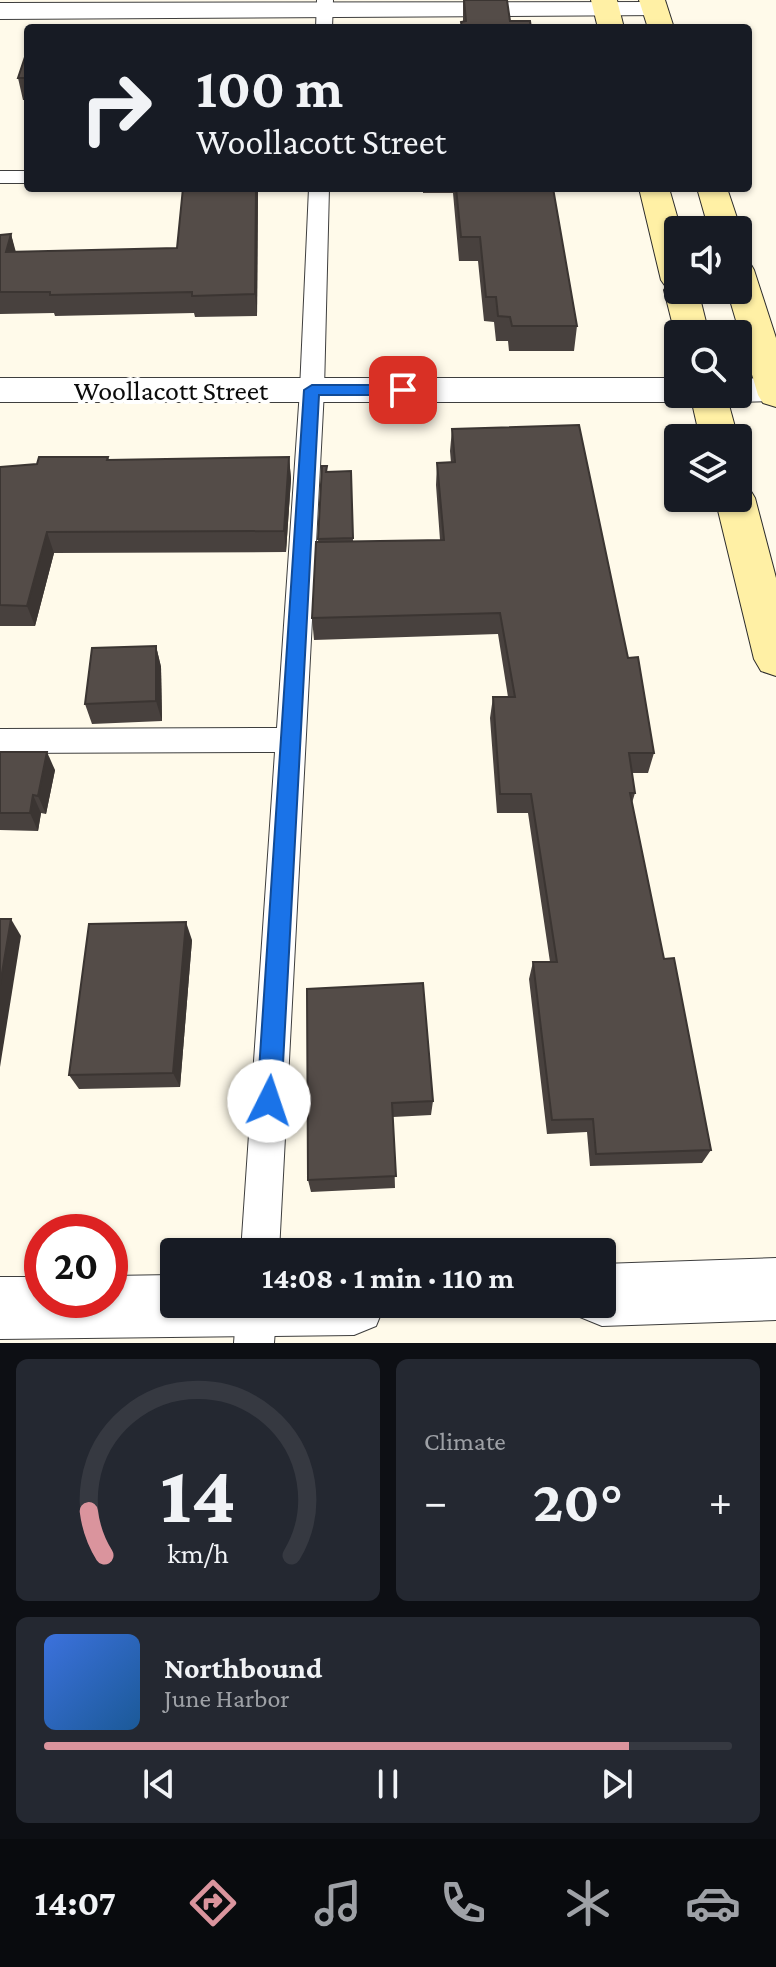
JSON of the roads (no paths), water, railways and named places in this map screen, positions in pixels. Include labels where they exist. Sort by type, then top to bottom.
[{"type":"main road","points":[[655,192],[664,226]]},
{"type":"main road","points":[[713,192],[721,216]]},
{"type":"main road","points":[[748,304],[775,392]]},
{"type":"main road","points":[[739,512],[776,659]]},
{"type":"street","points":[[0,11],[656,13]]},
{"type":"street","name":"Woollacott Street","points":[[0,390],[664,390]]},
{"type":"street","points":[[752,391],[775,392]]},
{"type":"street","points":[[616,1295],[776,1289]]},
{"type":"street","points":[[0,1308],[160,1304]]},
{"type":"lane","points":[[0,177],[24,177]]},
{"type":"lane","points":[[261,1238],[312,390],[319,192]]},
{"type":"lane","points":[[0,741],[291,740]]}]
